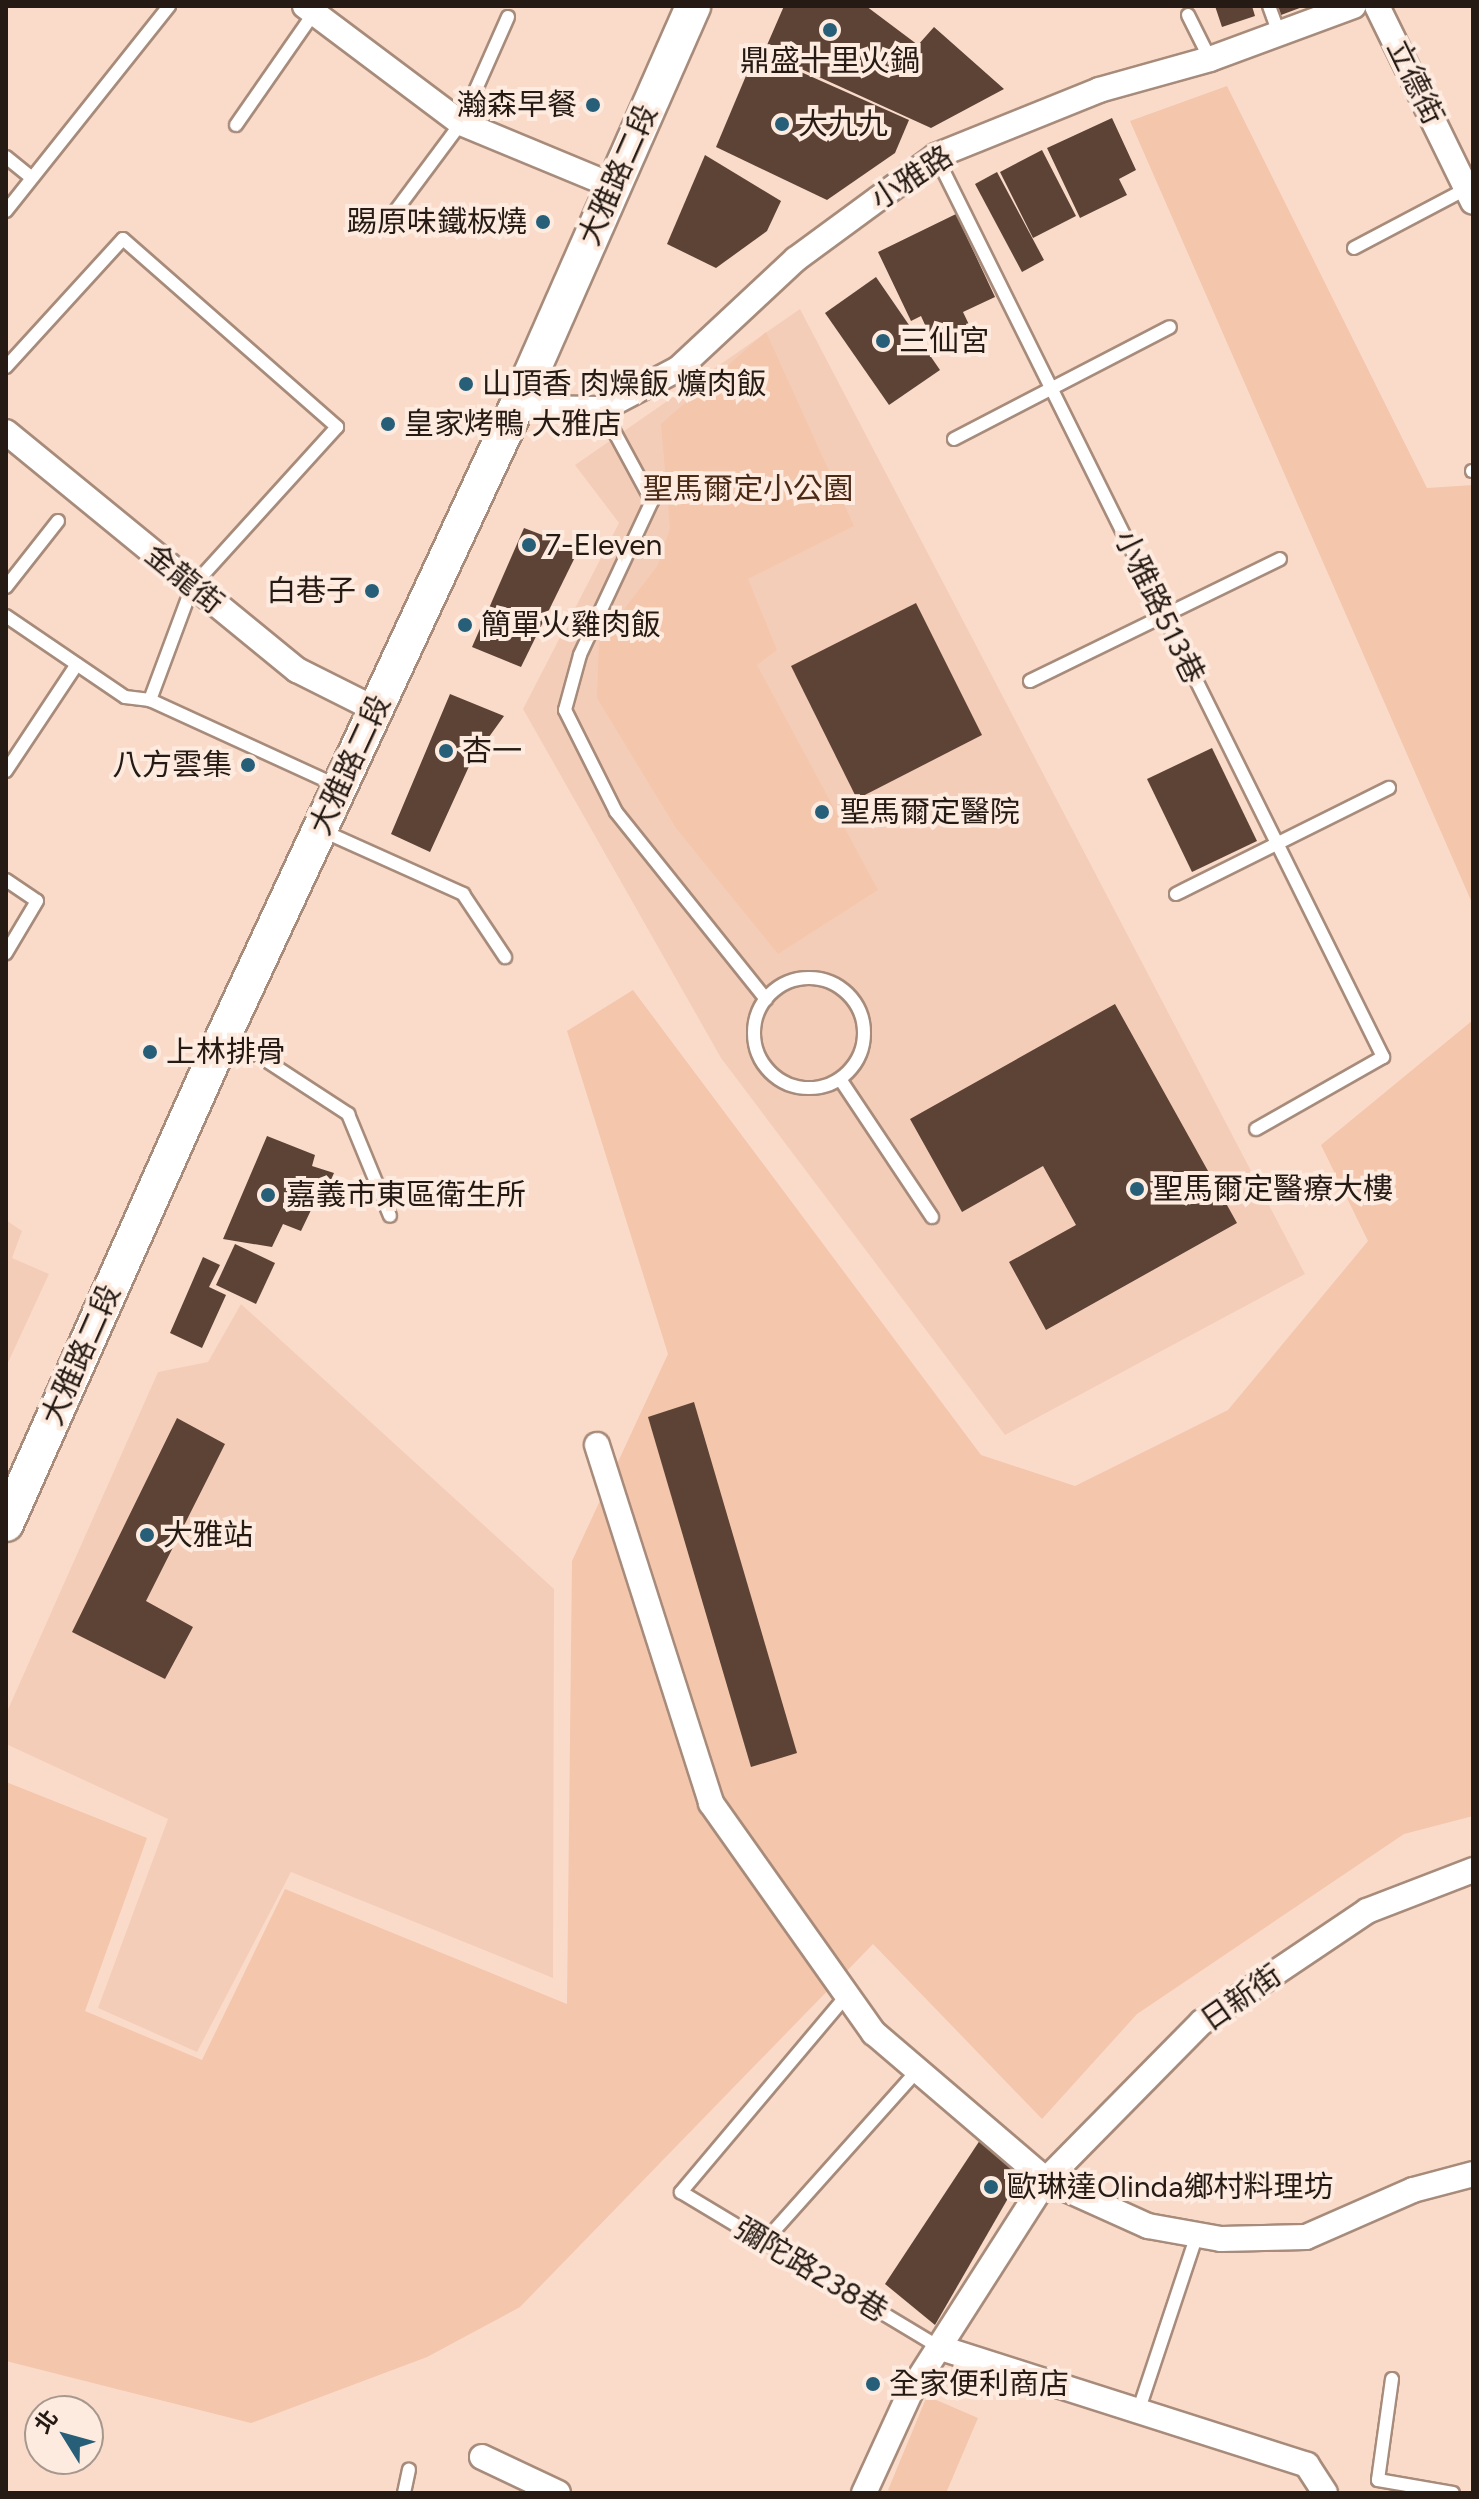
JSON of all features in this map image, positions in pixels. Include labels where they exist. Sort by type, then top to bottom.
[{"type":"main road","name":"大雅路二段","points":[[6,1524],[225,1033],[516,408],[688,7]]},
{"type":"street","name":"小雅路","points":[[516,408],[602,409],[678,369],[796,259],[936,156],[1099,90],[1210,59],[1278,31],[1353,6]]},
{"type":"street","name":"立德街","points":[[1377,6],[1470,195]]},
{"type":"street","points":[[313,8],[461,123],[613,186]]},
{"type":"street","name":"金龍街","points":[[6,432],[297,670],[375,709]]},
{"type":"street","points":[[597,1445],[711,1803],[874,2033],[1046,2180],[1148,2226],[1197,2235],[1306,2237],[1413,2190],[1473,2174]]},
{"type":"street","name":"日新街","points":[[1046,2180],[1202,2022],[1367,1911],[1473,1870]]},
{"type":"street","points":[[864,2493],[911,2391],[1046,2180]]},
{"type":"street","points":[[941,2348],[1307,2465],[1325,2493]]},
{"type":"street","points":[[482,2457],[558,2493]]},
{"type":"lane","points":[[6,211],[169,6]]},
{"type":"lane","points":[[1269,6],[1278,31]]},
{"type":"lane","points":[[236,125],[313,8]]},
{"type":"lane","points":[[1188,15],[1210,59]]},
{"type":"lane","points":[[388,221],[461,123],[508,17]]},
{"type":"lane","name":"小雅路513巷","points":[[936,156],[1383,1057],[1256,1129]]},
{"type":"lane","points":[[6,157],[32,178]]},
{"type":"lane","points":[[1354,248],[1470,195]]},
{"type":"lane","points":[[6,367],[123,239],[337,427],[192,587],[150,700]]},
{"type":"lane","points":[[954,439],[1052,391],[1170,327]]},
{"type":"lane","points":[[602,409],[652,501],[580,655],[565,710],[616,812],[766,999]]},
{"type":"lane","points":[[6,587],[58,521]]},
{"type":"lane","points":[[1030,681],[1280,559]]},
{"type":"lane","points":[[6,616],[125,697],[150,700],[340,787]]},
{"type":"lane","points":[[6,771],[77,664]]},
{"type":"lane","points":[[1176,894],[1389,788]]},
{"type":"lane","points":[[320,830],[463,894],[505,957]]},
{"type":"lane","points":[[6,880],[37,901],[6,953]]},
{"type":"lane","points":[[808,978],[835,984],[851,996],[865,1031],[862,1050],[840,1079],[824,1086],[790,1085],[763,1064],[754,1031],[766,999],[780,986],[808,978]]},
{"type":"lane","points":[[225,1033],[348,1114],[390,1216]]},
{"type":"lane","points":[[840,1079],[932,1217]]},
{"type":"lane","name":"彌陀路238巷","points":[[847,1995],[681,2192],[941,2348]]},
{"type":"lane","points":[[764,2242],[918,2070]]},
{"type":"lane","points":[[1138,2412],[1197,2235]]},
{"type":"lane","points":[[1392,2379],[1378,2480],[1453,2493]]},
{"type":"lane","points":[[404,2493],[409,2470]]},
{"type":"shaded area","name":"聖馬爾定醫院","points":[[800,309],[1305,1274],[1005,1435],[721,1058],[523,709],[619,523],[575,465]]},
{"type":"shaded area","points":[[6,1220],[22,1231],[12,1258],[49,1274],[6,1367]]},
{"type":"shaded area","points":[[241,1304],[554,1589],[553,1978],[291,1872],[197,2052],[98,2008],[168,1819],[6,1744],[6,1714],[158,1372],[208,1362]]},
{"type":"green space","points":[[1227,86],[1427,488],[1473,485],[1473,905],[1130,121]]},
{"type":"green space","name":"聖馬爾定小公園","points":[[766,332],[854,526],[748,579],[777,650],[757,665],[878,890],[778,954],[676,828],[597,698],[599,642],[658,565],[670,528],[661,424]]},
{"type":"green space","points":[[633,990],[981,1455],[1075,1486],[1228,1410],[1368,1241],[1321,1145],[1473,1020],[1473,1816],[1404,1834],[1137,2014],[1042,2119],[873,1944],[520,2307],[427,2357],[251,2423],[6,2361],[6,1782],[147,1838],[85,2011],[202,2060],[285,1889],[567,2004],[572,1561],[668,1354],[567,1031]]},
{"type":"green space","points":[[927,2396],[978,2418],[946,2493],[895,2493],[888,2490]]},
{"type":"building","points":[[784,6],[866,6],[918,45],[934,27],[1004,89],[931,128],[764,52]]},
{"type":"building","points":[[1215,6],[1252,6],[1255,16],[1222,27]]},
{"type":"building","points":[[1278,6],[1305,6],[1281,15]]},
{"type":"building","points":[[756,52],[909,120],[895,153],[827,200],[716,147]]},
{"type":"building","points":[[1112,118],[1136,170],[1119,179],[1127,195],[1080,218],[1047,148]]},
{"type":"building","points":[[1042,150],[1076,216],[1033,238],[1000,172]]},
{"type":"building","points":[[705,155],[781,201],[767,231],[716,268],[667,244]]},
{"type":"building","points":[[997,172],[1044,260],[1022,272],[975,184]]},
{"type":"building","points":[[956,214],[995,297],[963,312],[972,331],[936,349],[921,316],[911,321],[878,252]]},
{"type":"building","name":"三仙宮","points":[[876,277],[940,370],[889,405],[825,313]]},
{"type":"building","points":[[524,528],[579,549],[521,667],[472,647]]},
{"type":"building","points":[[916,603],[982,735],[857,799],[791,666]]},
{"type":"building","points":[[450,694],[504,716],[471,762],[430,852],[391,834]]},
{"type":"building","points":[[1212,748],[1257,841],[1192,872],[1147,779]]},
{"type":"building","name":"聖馬爾定醫療大樓","points":[[1115,1004],[1237,1223],[1046,1330],[1009,1262],[1076,1225],[1043,1166],[962,1212],[910,1119]]},
{"type":"building","name":"嘉義市東區衛生所","points":[[267,1136],[315,1155],[312,1166],[334,1173],[321,1202],[295,1189],[293,1201],[312,1208],[301,1231],[283,1224],[272,1247],[223,1239]]},
{"type":"building","points":[[235,1244],[275,1263],[256,1304],[216,1285]]},
{"type":"building","points":[[203,1257],[220,1265],[209,1287],[226,1295],[202,1348],[170,1333]]},
{"type":"building","points":[[694,1402],[797,1753],[751,1767],[648,1417]]},
{"type":"building","points":[[177,1418],[225,1444],[146,1601],[193,1627],[165,1679],[72,1632]]},
{"type":"building","points":[[986,2131],[1026,2167],[935,2325],[885,2284]]},
{"type":"place","name":"鼎盛十里火鍋","points":[[830,30]]},
{"type":"place","name":"瀚森早餐","points":[[593,105]]},
{"type":"place","name":"大九九","points":[[782,124]]},
{"type":"place","name":"踢原味鐵板燒","points":[[543,222]]},
{"type":"place","name":"三仙宮","points":[[883,341]]},
{"type":"place","name":"山頂香 肉燥飯 爌肉飯","points":[[466,384]]},
{"type":"place","name":"皇家烤鴨 大雅店","points":[[388,424]]},
{"type":"place","name":"7-Eleven","points":[[529,545]]},
{"type":"place","name":"白巷子","points":[[372,591]]},
{"type":"place","name":"簡單火雞肉飯","points":[[465,625]]},
{"type":"place","name":"杏一","points":[[446,751]]},
{"type":"place","name":"八方雲集","points":[[248,765]]},
{"type":"place","name":"聖馬爾定醫院","points":[[822,812]]},
{"type":"place","name":"上林排骨","points":[[150,1052]]},
{"type":"place","name":"聖馬爾定醫療大樓","points":[[1137,1189]]},
{"type":"place","name":"嘉義市東區衛生所","points":[[268,1195]]},
{"type":"place","name":"大雅站","points":[[147,1535]]},
{"type":"place","name":"歐琳達Olinda鄉村料理坊","points":[[991,2187]]},
{"type":"place","name":"全家便利商店","points":[[873,2384]]}]
